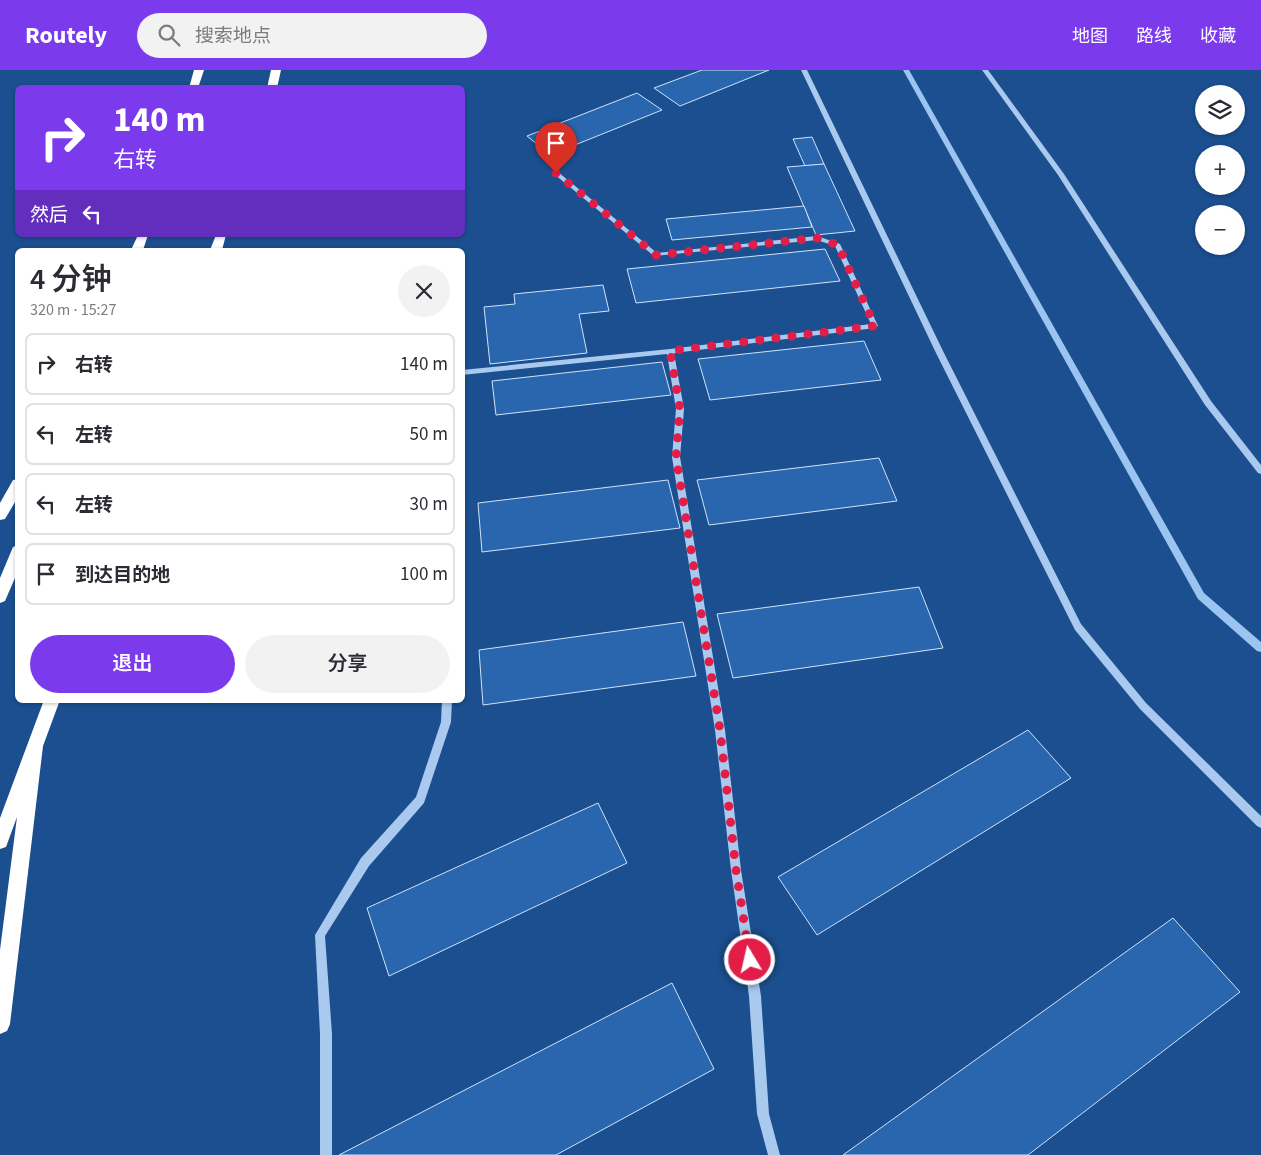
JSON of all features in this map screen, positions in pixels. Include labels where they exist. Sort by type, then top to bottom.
[{"type":"highway","points":[[194,85],[199,70]]},
{"type":"highway","points":[[273,85],[276,70]]},
{"type":"highway","points":[[0,515],[15,489]]},
{"type":"highway","points":[[0,597],[15,559]]},
{"type":"highway","points":[[0,841],[51,703]]},
{"type":"highway","points":[[0,1024],[36,746]]},
{"type":"street","points":[[804,70],[940,353],[1078,627],[1143,706],[1261,823]]},
{"type":"street","points":[[985,70],[1061,174],[1208,403],[1261,471]]},
{"type":"street","points":[[465,373],[670,351],[875,326],[838,245],[817,238],[656,255],[556,173]]},
{"type":"street","points":[[670,351],[680,409],[676,457],[720,730],[736,870],[755,996],[763,1114],[774,1155]]},
{"type":"street","points":[[326,1155],[326,1034],[320,935],[365,862],[420,800],[446,722],[447,703]]},
{"type":"building","points":[[702,70],[769,70],[680,106],[654,88]]},
{"type":"building","points":[[637,93],[662,110],[550,155],[527,136]]},
{"type":"building","points":[[812,137],[824,164],[805,166],[793,139]]},
{"type":"building","points":[[824,164],[855,231],[816,235],[787,167]]},
{"type":"building","points":[[804,206],[812,227],[672,240],[666,219]]},
{"type":"building","points":[[825,249],[840,281],[636,303],[627,269]]},
{"type":"building","points":[[603,285],[609,311],[579,314],[587,353],[490,364],[484,307],[515,304],[514,294]]},
{"type":"building","points":[[864,341],[881,380],[710,400],[698,359]]},
{"type":"building","points":[[662,362],[671,395],[496,415],[492,381]]},
{"type":"building","points":[[879,458],[897,501],[709,525],[697,480]]},
{"type":"building","points":[[668,480],[680,528],[482,552],[478,503]]},
{"type":"building","points":[[919,587],[943,648],[733,678],[717,614]]},
{"type":"building","points":[[683,622],[696,676],[483,705],[479,650]]},
{"type":"building","points":[[1028,730],[1071,778],[817,935],[778,877]]},
{"type":"building","points":[[598,803],[627,863],[389,976],[367,908]]},
{"type":"building","points":[[1173,918],[1240,992],[1028,1155],[843,1155]]},
{"type":"building","points":[[672,983],[714,1069],[556,1155],[339,1155]]},
{"type":"waterway","points":[[906,70],[1201,596],[1261,648]]},
{"type":"route","points":[[556,173],[656,255],[817,238],[838,245],[875,326],[670,351],[680,409],[676,457],[720,730],[736,870],[750,960]]}]
